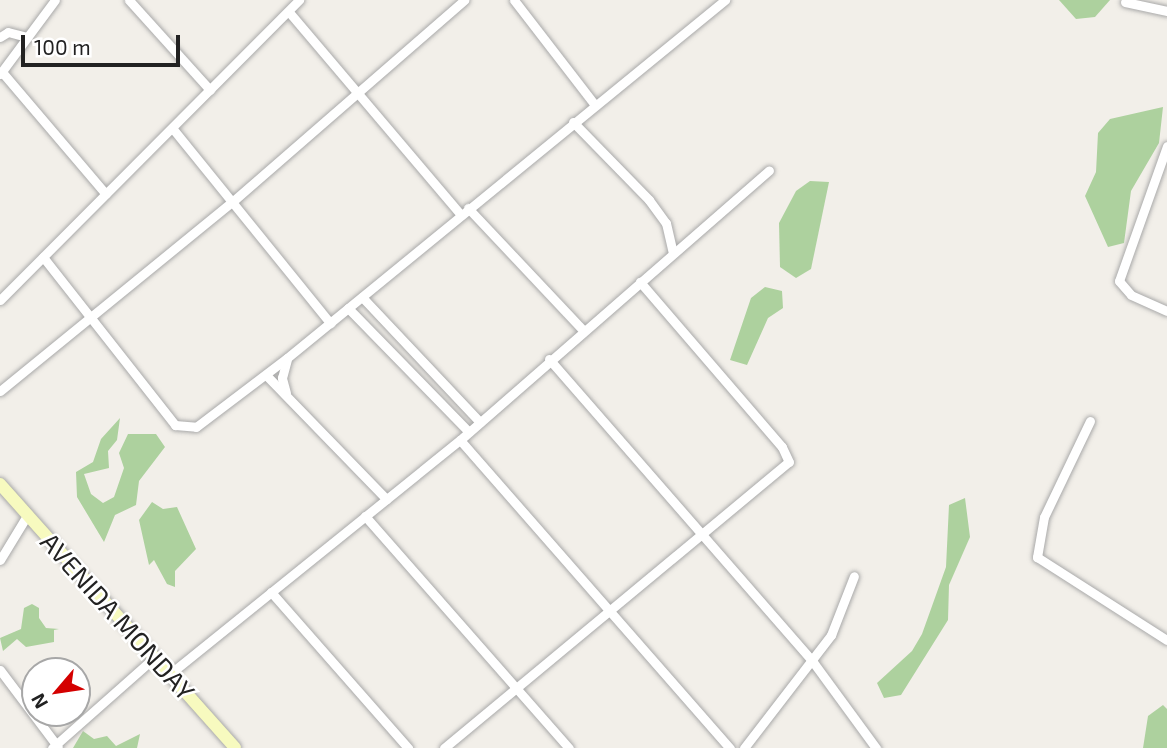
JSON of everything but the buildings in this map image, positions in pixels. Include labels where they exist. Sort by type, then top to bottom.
[{"type":"main road","name":"AVENIDA MONDAY","points":[[0,484],[236,748]]},
{"type":"street","points":[[55,0],[1,73],[106,194]]},
{"type":"street","points":[[129,0],[210,90]]},
{"type":"street","points":[[0,300],[299,0]]},
{"type":"street","points":[[0,391],[232,202],[464,0]]},
{"type":"street","points":[[514,0],[594,104]]},
{"type":"street","points":[[43,257],[90,319],[181,428],[196,427],[267,375],[594,104],[725,0]]},
{"type":"street","points":[[1125,2],[1167,11]]},
{"type":"street","points":[[289,12],[464,211],[583,330]]},
{"type":"street","points":[[0,37],[8,32],[27,37]]},
{"type":"street","points":[[573,122],[649,200],[666,223],[673,253]]},
{"type":"street","points":[[173,129],[330,323]]},
{"type":"street","points":[[1167,146],[1163,171],[1119,281],[1131,295],[1167,311]]},
{"type":"street","points":[[171,673],[460,440],[769,170]]},
{"type":"street","points":[[444,748],[701,539],[789,462],[782,447],[640,282]]},
{"type":"street","points":[[362,298],[480,422]]},
{"type":"street","points":[[348,308],[469,432]]},
{"type":"street","points":[[288,358],[282,378],[290,399]]},
{"type":"street","points":[[550,359],[701,539],[813,662],[876,748]]},
{"type":"street","points":[[267,375],[386,499]]},
{"type":"street","points":[[1090,421],[1044,517],[1037,557],[1167,640]]},
{"type":"street","points":[[460,440],[730,748]]},
{"type":"street","points":[[0,560],[28,514]]},
{"type":"street","points":[[365,516],[514,689],[569,748]]},
{"type":"street","points":[[744,748],[813,662],[831,635],[854,576]]},
{"type":"street","points":[[271,592],[408,748]]},
{"type":"street","points":[[0,670],[56,747],[156,656]]},
{"type":"green space","points":[[1059,0],[1110,0],[1095,17],[1076,19]]},
{"type":"green space","points":[[1163,107],[1159,143],[1131,191],[1124,243],[1108,247],[1085,196],[1096,172],[1098,133],[1110,119]]},
{"type":"green space","points":[[810,181],[829,182],[811,269],[796,278],[780,267],[779,223],[796,191]]},
{"type":"green space","points":[[765,287],[782,291],[783,308],[768,318],[747,365],[730,360],[751,298]]},
{"type":"green space","points":[[120,418],[117,440],[108,451],[109,468],[84,474],[91,494],[103,503],[114,497],[124,468],[119,453],[128,434],[156,434],[165,447],[139,481],[136,505],[115,515],[104,542],[77,497],[76,472],[93,462],[101,439]]},
{"type":"green space","points":[[965,498],[970,537],[949,585],[948,620],[901,695],[884,698],[877,683],[912,651],[922,634],[946,567],[949,505]]},
{"type":"green space","points":[[152,502],[163,509],[177,507],[196,549],[175,571],[175,587],[167,584],[154,560],[149,565],[139,520]]},
{"type":"green space","points":[[32,604],[39,608],[39,618],[46,628],[59,629],[54,630],[54,642],[26,647],[17,639],[3,651],[0,638],[21,629],[24,608]]},
{"type":"green space","points":[[1163,705],[1167,709],[1167,748],[1143,748],[1148,716]]},
{"type":"green space","points":[[83,731],[94,739],[107,736],[116,746],[140,734],[137,748],[73,748]]}]
